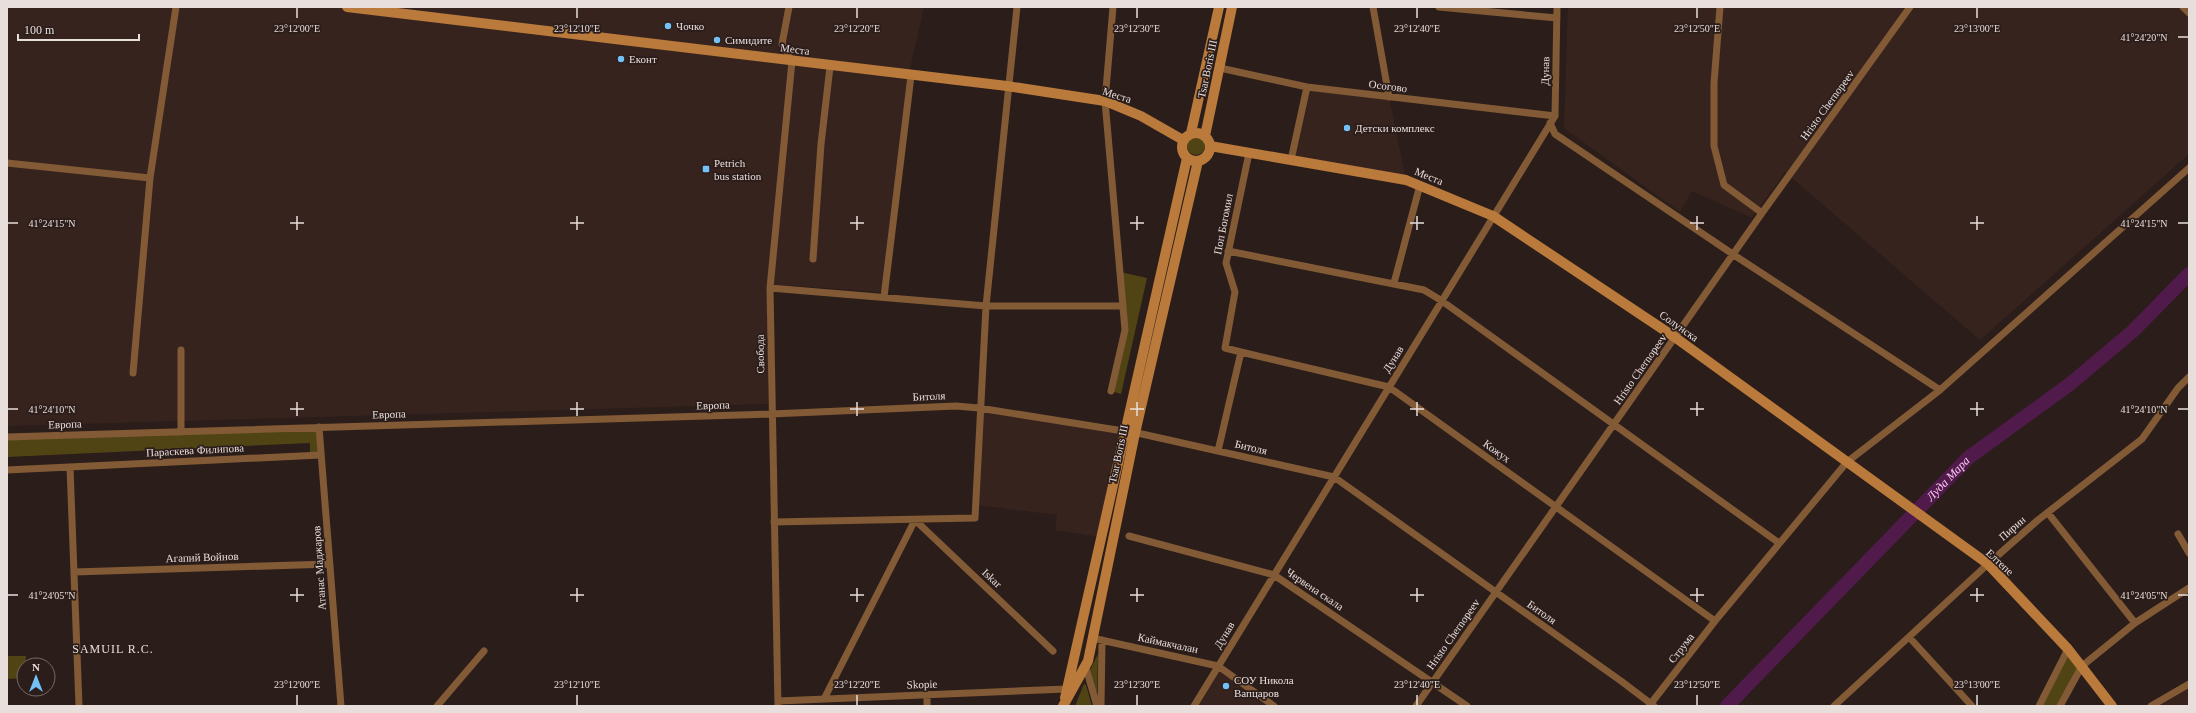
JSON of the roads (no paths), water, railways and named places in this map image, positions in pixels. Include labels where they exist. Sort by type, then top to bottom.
[{"type":"main road","name":"Места","points":[[347,7],[911,76],[1007,86],[1105,101],[1187,137]]},
{"type":"main road","name":"Tsar Boris III","points":[[1187,137],[1219,7]]},
{"type":"main road","name":"Tsar Boris III","points":[[1205,136],[1232,7]]},
{"type":"main road","points":[[1198,133],[1205,136],[1210,146],[1207,156],[1198,161],[1186,158],[1182,150],[1187,137],[1198,133]]},
{"type":"main road","name":"Места","points":[[1210,146],[1391,176],[1420,185],[1493,216]]},
{"type":"main road","name":"Tsar Boris III","points":[[1087,665],[1097,639],[1130,432],[1186,158]]},
{"type":"main road","name":"Tsar Boris III","points":[[1063,706],[1073,658],[1198,161]]},
{"type":"main road","name":"Солунска","points":[[1493,216],[1676,338],[1847,462]]},
{"type":"main road","name":"Елтепе","points":[[1847,462],[1988,564],[2082,666],[2112,706]]},
{"type":"main road","points":[[1063,706],[1087,665],[1077,662],[1073,658]]},
{"type":"street","points":[[134,373],[150,178],[176,7]]},
{"type":"street","points":[[789,7],[782,44],[792,61]]},
{"type":"street","points":[[774,522],[975,518],[979,408],[986,306],[1007,86],[1017,7]]},
{"type":"street","points":[[1111,391],[1125,330],[1105,101],[1113,7]]},
{"type":"street","points":[[1372,7],[1389,97]]},
{"type":"street","points":[[1439,7],[1557,18]]},
{"type":"street","name":"Дунав","points":[[1194,706],[1554,116],[1557,7]]},
{"type":"street","points":[[1720,7],[1714,83],[1714,146],[1724,185],[1762,213]]},
{"type":"street","name":"Hristo Chernopeev","points":[[1416,706],[1734,256],[1762,213],[1910,7]]},
{"type":"street","points":[[2183,7],[2189,13]]},
{"type":"street","name":"Свобода","points":[[778,703],[771,414],[770,288],[792,61]]},
{"type":"street","points":[[813,259],[821,144],[830,66]]},
{"type":"street","name":"Осогово","points":[[1220,68],[1307,87],[1554,116]]},
{"type":"street","points":[[884,298],[911,76]]},
{"type":"street","points":[[1291,160],[1307,87]]},
{"type":"street","points":[[1550,123],[1555,134],[1734,256],[1940,390]]},
{"type":"street","name":"Поп Богомил","points":[[1241,352],[1224,348],[1235,292],[1226,263],[1249,153]]},
{"type":"street","points":[[7,163],[150,178]]},
{"type":"street","name":"Струма","points":[[1651,705],[1715,621],[1847,462],[1940,390],[2189,168]]},
{"type":"street","points":[[1394,283],[1420,185]]},
{"type":"street","points":[[1228,251],[1424,290],[1442,301],[1614,426],[1779,543]]},
{"type":"street","points":[[770,288],[986,306],[1123,306]]},
{"type":"street","points":[[181,350],[181,432]]},
{"type":"street","points":[[1218,450],[1241,352]]},
{"type":"street","name":"Кожух","points":[[1241,352],[1389,387],[1715,621]]},
{"type":"street","name":"Пирин","points":[[1834,706],[1988,564],[2048,513],[2142,439],[2178,388],[2189,377]]},
{"type":"street","name":"Битоля","points":[[771,414],[956,406],[979,408],[1130,432],[1218,450],[1334,477],[1651,705]]},
{"type":"street","name":"Европа","points":[[7,437],[771,414]]},
{"type":"street","name":"Атанас Маджаров","points":[[319,427],[341,706]]},
{"type":"street","name":"Параскева Филипова","points":[[7,470],[321,455]]},
{"type":"street","points":[[70,467],[79,706]]},
{"type":"street","points":[[2048,513],[2135,623]]},
{"type":"street","points":[[824,699],[915,520]]},
{"type":"street","name":"Iskar","points":[[915,520],[1053,651]]},
{"type":"street","points":[[2178,534],[2189,553]]},
{"type":"street","name":"Червена скала","points":[[1129,536],[1274,575],[1467,706]]},
{"type":"street","name":"Агапий Войнов","points":[[74,572],[330,564]]},
{"type":"street","points":[[2060,706],[2082,666],[2135,623],[2189,588]]},
{"type":"street","points":[[1909,636],[1972,706]]},
{"type":"street","points":[[1097,639],[1101,706]]},
{"type":"street","name":"Каймакчалан","points":[[1097,639],[1218,666],[1274,706]]},
{"type":"street","points":[[2039,706],[2068,650]]},
{"type":"street","points":[[437,706],[484,651]]},
{"type":"street","name":"Tsar Boris III","points":[[1087,665],[1097,706]]},
{"type":"street","points":[[2151,706],[2189,684]]},
{"type":"street","name":"Skopie","points":[[778,703],[824,699],[926,694],[1066,689]]},
{"type":"street","points":[[926,694],[927,706]]},
{"type":"waterway","name":"Луда Мара","points":[[1727,706],[1968,458],[2070,384],[2133,331],[2189,274]]},
{"type":"place","name":"Чочко","points":[[668,26]]},
{"type":"place","name":"Симидите","points":[[717,40]]},
{"type":"place","name":"Еконт","points":[[621,59]]},
{"type":"place","name":"Детски комплекс","points":[[1347,128]]},
{"type":"place","name":"Petrich bus station","points":[[706,169]]},
{"type":"place","name":"СОУ Никола Вапцаров","points":[[1226,686]]},
{"type":"district","name":"SAMUIL R.C.","points":[[113,649]]}]
